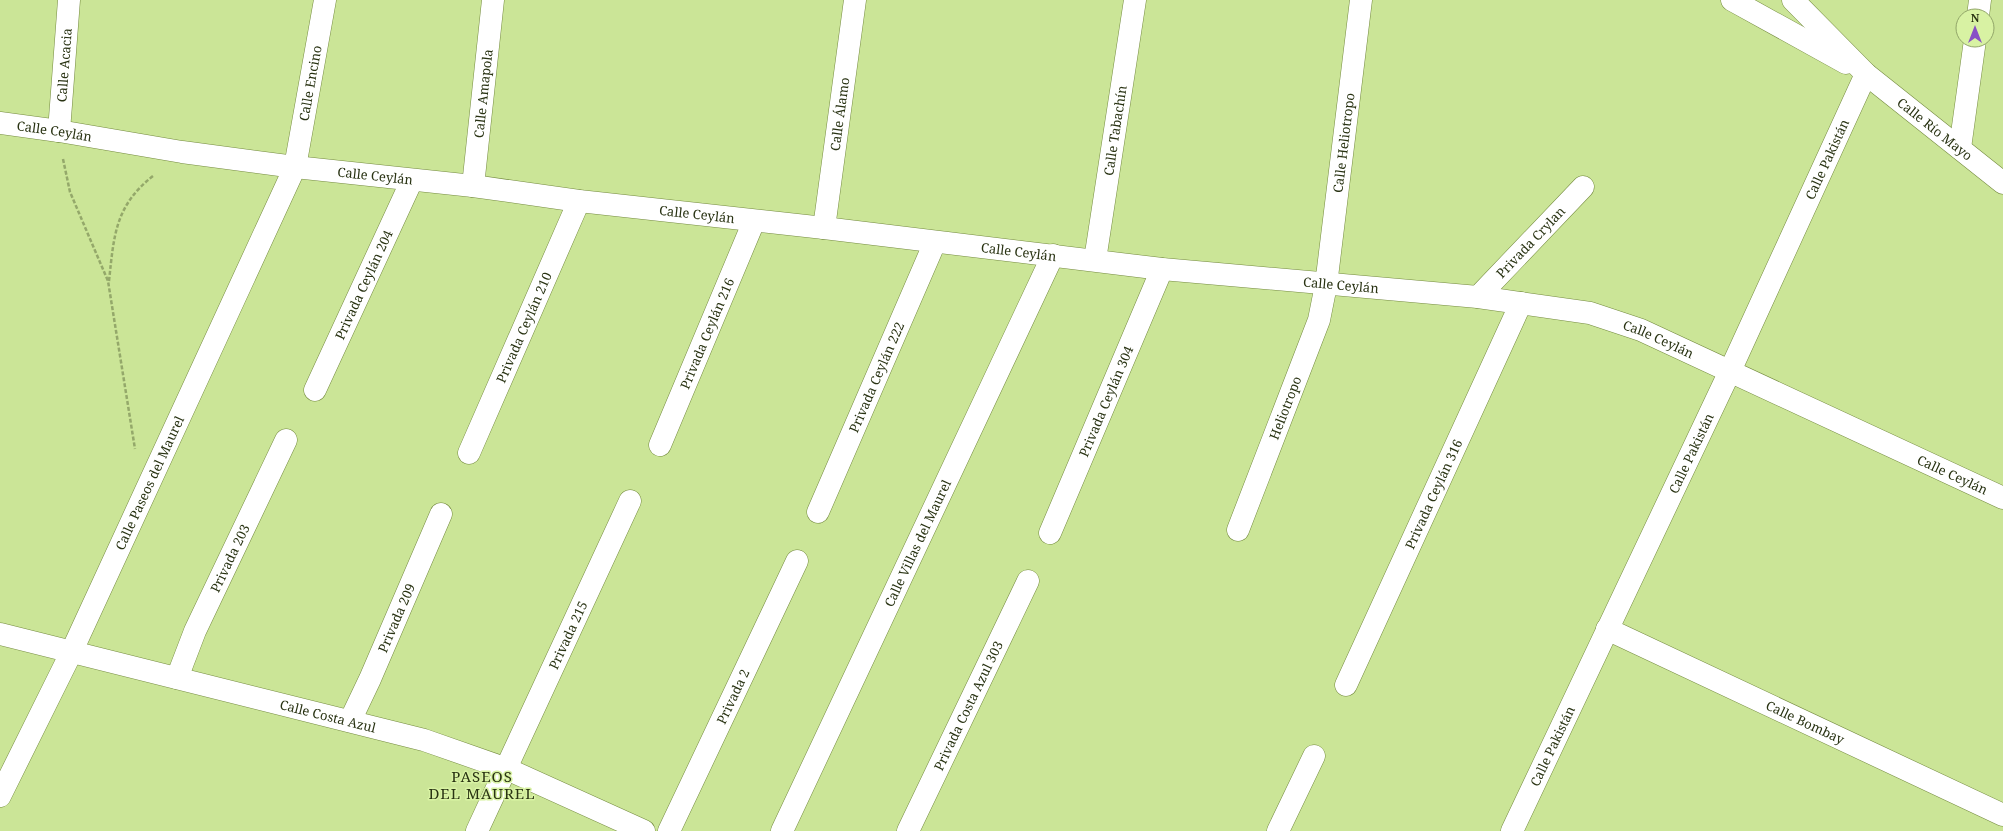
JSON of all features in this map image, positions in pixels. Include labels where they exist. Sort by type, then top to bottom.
[{"type":"street","name":"Calle Acacia","points":[[59,131],[69,0]]},
{"type":"street","name":"Calle Encino","points":[[295,167],[325,0]]},
{"type":"street","name":"Calle Amapola","points":[[473,186],[493,0]]},
{"type":"street","name":"Calle Álamo","points":[[824,228],[855,0]]},
{"type":"street","name":"Calle Tabachín","points":[[1095,260],[1134,0]]},
{"type":"street","name":"Calle Heliotropo","points":[[1326,285],[1361,0]]},
{"type":"street","name":"Calle Río Mayo","points":[[1793,0],[1866,74],[2003,183]]},
{"type":"street","name":"Calle Río Mayo","points":[[1739,2],[1866,74]]},
{"type":"street","points":[[1960,148],[1974,48]]},
{"type":"street","name":"Calle Pakistán","points":[[1512,831],[1730,371],[1866,74]]},
{"type":"street","name":"Calle Ceylán","points":[[0,123],[59,131],[182,152],[295,167],[473,186],[579,201],[824,228],[1162,269],[1326,285],[1478,297],[1590,313],[1641,330],[2003,498]]},
{"type":"street","name":"Calle Paseos del Maurel","points":[[0,796],[71,653],[295,167]]},
{"type":"street","name":"Privada Ceylán 204","points":[[315,390],[412,180]]},
{"type":"street","name":"Privada Crylan","points":[[1478,297],[1583,187]]},
{"type":"street","name":"Privada Ceylán 210","points":[[469,453],[579,201]]},
{"type":"street","name":"Privada Ceylán 216","points":[[660,446],[754,221]]},
{"type":"street","name":"Privada Ceylán 222","points":[[818,512],[935,242]]},
{"type":"street","name":"Calle Villas del Maurel","points":[[782,831],[1053,255]]},
{"type":"street","name":"Privada Ceylán 304","points":[[1050,533],[1162,269]]},
{"type":"street","name":"Heliotropo","points":[[1238,530],[1319,320],[1326,285]]},
{"type":"street","name":"Privada Ceylán 316","points":[[1346,685],[1521,303]]},
{"type":"street","name":"Privada 203","points":[[177,678],[195,632],[286,440]]},
{"type":"street","name":"Privada 215","points":[[478,831],[630,501]]},
{"type":"street","name":"Privada 209","points":[[350,721],[370,679],[441,514]]},
{"type":"street","name":"Privada 2","points":[[669,831],[797,561]]},
{"type":"street","name":"Privada Costa Azul 303","points":[[908,831],[1028,581]]},
{"type":"street","name":"Calle Bombay","points":[[1606,630],[2003,815]]},
{"type":"street","name":"Calle Costa Azul","points":[[0,634],[71,653],[424,740],[507,769],[644,831]]},
{"type":"street","points":[[1278,831],[1314,756]]},
{"type":"path","points":[[59,131],[63,164],[70,192],[108,281],[135,453]]},
{"type":"path","points":[[108,281],[113,239],[124,209],[131,196],[182,152]]},
{"type":"district","name":"PASEOS DEL MAUREL","points":[[482,784]]}]
